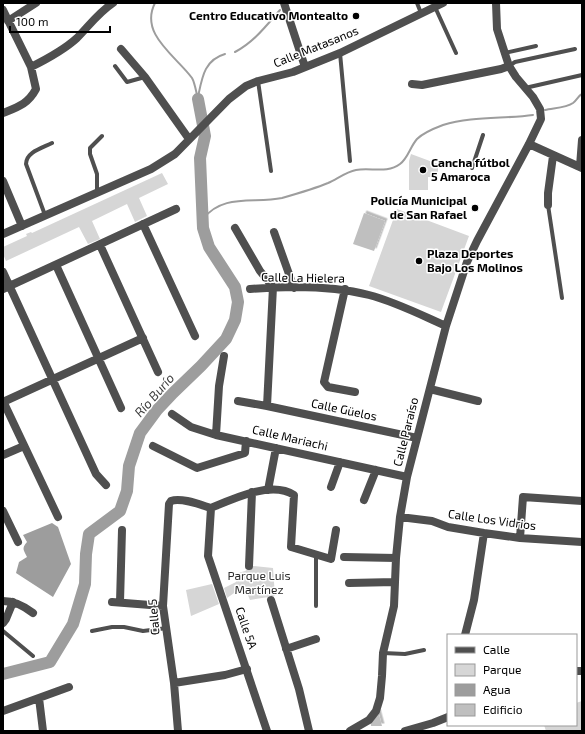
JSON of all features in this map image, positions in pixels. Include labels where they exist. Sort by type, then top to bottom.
[{"type":"street","points":[[8,21],[36,3]]},
{"type":"street","points":[[31,67],[58,52],[76,38],[103,10],[113,3]]},
{"type":"street","points":[[284,3],[305,67]]},
{"type":"street","name":"Calle Matasanos","points":[[189,139],[229,98],[246,86],[305,67],[340,53],[443,3]]},
{"type":"street","points":[[496,3],[497,29],[509,66],[524,88]]},
{"type":"street","points":[[3,10],[31,67],[36,89],[31,98],[24,104],[3,113]]},
{"type":"street","points":[[3,234],[156,166],[175,154],[189,139],[145,77],[121,49]]},
{"type":"street","points":[[412,84],[422,85],[501,69],[509,66]]},
{"type":"street","name":"Calle Paraíso","points":[[350,731],[369,720],[376,711],[380,698],[383,653],[394,606],[396,558],[400,517],[417,438],[446,326],[467,262],[542,119],[540,109],[533,97],[524,88]]},
{"type":"street","points":[[529,144],[553,156],[581,167],[582,140]]},
{"type":"street","points":[[548,205],[548,193],[553,156]]},
{"type":"street","points":[[3,181],[22,226]]},
{"type":"street","points":[[6,287],[176,209]]},
{"type":"street","points":[[143,224],[195,336]]},
{"type":"street","points":[[235,228],[260,271],[273,287],[267,406]]},
{"type":"street","points":[[274,232],[294,288]]},
{"type":"street","points":[[100,245],[158,372]]},
{"type":"street","points":[[56,265],[121,408]]},
{"type":"street","points":[[3,272],[6,287],[96,474],[106,485]]},
{"type":"street","name":"Calle La Hielera","points":[[250,289],[273,287],[345,289],[389,301],[446,326]]},
{"type":"street","points":[[345,289],[324,382],[328,387],[355,392]]},
{"type":"street","points":[[58,517],[3,401],[143,338]]},
{"type":"street","points":[[216,435],[224,356]]},
{"type":"street","points":[[430,389],[478,401]]},
{"type":"street","name":"Calle Güelos","points":[[238,401],[417,438]]},
{"type":"street","name":"Calle Mariachi","points":[[172,414],[190,427],[216,435],[408,477]]},
{"type":"street","points":[[153,446],[197,468],[245,453],[246,441]]},
{"type":"street","points":[[3,455],[24,446]]},
{"type":"street","points":[[268,490],[276,448]]},
{"type":"street","points":[[331,487],[340,462]]},
{"type":"street","points":[[364,500],[376,470]]},
{"type":"street","points":[[211,508],[252,492],[268,490],[288,491],[294,495],[291,547],[331,559],[336,530]]},
{"type":"street","points":[[249,566],[252,492]]},
{"type":"street","points":[[520,538],[523,497],[582,501]]},
{"type":"street","name":"Calle 5","points":[[178,731],[174,683],[163,606],[170,504],[171,501],[175,499],[211,508]]},
{"type":"street","name":"Calle 5A","points":[[211,508],[208,556],[267,731]]},
{"type":"street","points":[[3,511],[18,542]]},
{"type":"street","name":"Calle Los Vidrios","points":[[400,517],[432,521],[448,527],[520,538],[582,542]]},
{"type":"street","points":[[122,530],[116,602],[163,606]]},
{"type":"street","points":[[465,634],[474,600],[484,533]]},
{"type":"street","points":[[344,558],[396,558]]},
{"type":"street","points":[[349,583],[395,582]]},
{"type":"street","points":[[271,600],[299,690],[309,731]]},
{"type":"street","points":[[3,601],[13,602],[34,613]]},
{"type":"street","points":[[3,623],[13,602]]},
{"type":"street","points":[[286,649],[316,639]]},
{"type":"street","points":[[174,683],[225,675],[247,669]]},
{"type":"street","points":[[3,711],[69,687]]},
{"type":"street","points":[[39,698],[43,731]]},
{"type":"street","points":[[405,731],[447,717]]},
{"type":"lane","points":[[417,3],[421,14]]},
{"type":"lane","points":[[435,7],[456,53]]},
{"type":"lane","points":[[505,53],[536,46]]},
{"type":"lane","points":[[509,66],[515,62],[575,49]]},
{"type":"lane","points":[[340,53],[350,161]]},
{"type":"lane","points":[[115,66],[126,82],[145,77]]},
{"type":"lane","points":[[524,88],[582,76]]},
{"type":"lane","points":[[258,81],[271,171]]},
{"type":"lane","points":[[472,168],[483,135]]},
{"type":"lane","points":[[97,192],[97,174],[90,154],[90,148],[102,136]]},
{"type":"lane","points":[[45,216],[26,164],[26,159],[29,155],[52,143]]},
{"type":"lane","points":[[548,205],[562,298]]},
{"type":"lane","points":[[316,554],[316,606]]},
{"type":"lane","points":[[92,631],[112,627],[124,627],[143,631],[166,628]]},
{"type":"lane","points":[[3,631],[33,656]]},
{"type":"lane","points":[[383,653],[405,654],[424,650]]},
{"type":"green space","name":"Cancha fútbol 5 Amaroca","points":[[411,154],[438,164],[438,177],[428,177],[428,190],[409,190],[409,161]]},
{"type":"green space","points":[[162,173],[168,184],[139,198],[147,216],[135,222],[127,204],[92,221],[100,239],[88,244],[79,227],[6,261],[3,254],[3,247],[27,236],[26,234],[32,233]]},
{"type":"green space","name":"Plaza Deportes Bajo Los Molinos","points":[[397,209],[469,236],[441,312],[369,286]]},
{"type":"green space","name":"Parque Luis Martínez","points":[[253,566],[273,568],[275,596],[250,600],[244,586],[227,598],[224,588],[236,582],[235,574],[245,571]]},
{"type":"green space","name":"Parque Luis Martínez","points":[[212,584],[219,604],[191,616],[186,590]]},
{"type":"green space","points":[[582,701],[582,731],[546,731],[544,726],[577,726],[577,703]]},
{"type":"water","points":[[52,523],[58,527],[71,564],[53,597],[16,573],[19,562],[27,557],[24,548],[27,542],[23,535]]},
{"type":"building","points":[[364,213],[385,221],[374,251],[353,244]]},
{"type":"building","points":[[378,711],[382,726],[371,726],[370,719]]},
{"type":"waterway","points":[[155,3],[151,14],[155,35],[192,78],[198,99]]},
{"type":"waterway","points":[[235,52],[254,39],[280,10]]},
{"type":"waterway","points":[[198,97],[208,65],[218,57],[225,54]]},
{"type":"waterway","points":[[545,110],[570,105],[582,94]]},
{"type":"waterway","name":"Río Burío","points":[[3,674],[50,662],[73,624],[85,584],[86,554],[89,534],[120,511],[127,491],[129,466],[140,433],[157,410],[226,339],[235,320],[238,302],[235,287],[209,247],[203,228],[200,158],[205,136],[198,99]]},
{"type":"waterway","points":[[203,219],[211,211],[229,203],[282,198],[323,185],[352,171],[361,169],[390,169],[403,162],[417,139],[429,131],[443,125],[465,120],[533,115]]},
{"type":"place","name":"Centro Educativo Montealto","points":[[356,16]]},
{"type":"place","name":"Cancha fútbol 5 Amaroca","points":[[423,170]]},
{"type":"place","name":"Policía Municipal de San Rafael","points":[[475,208]]},
{"type":"place","name":"Plaza Deportes Bajo Los Molinos","points":[[419,261]]}]
